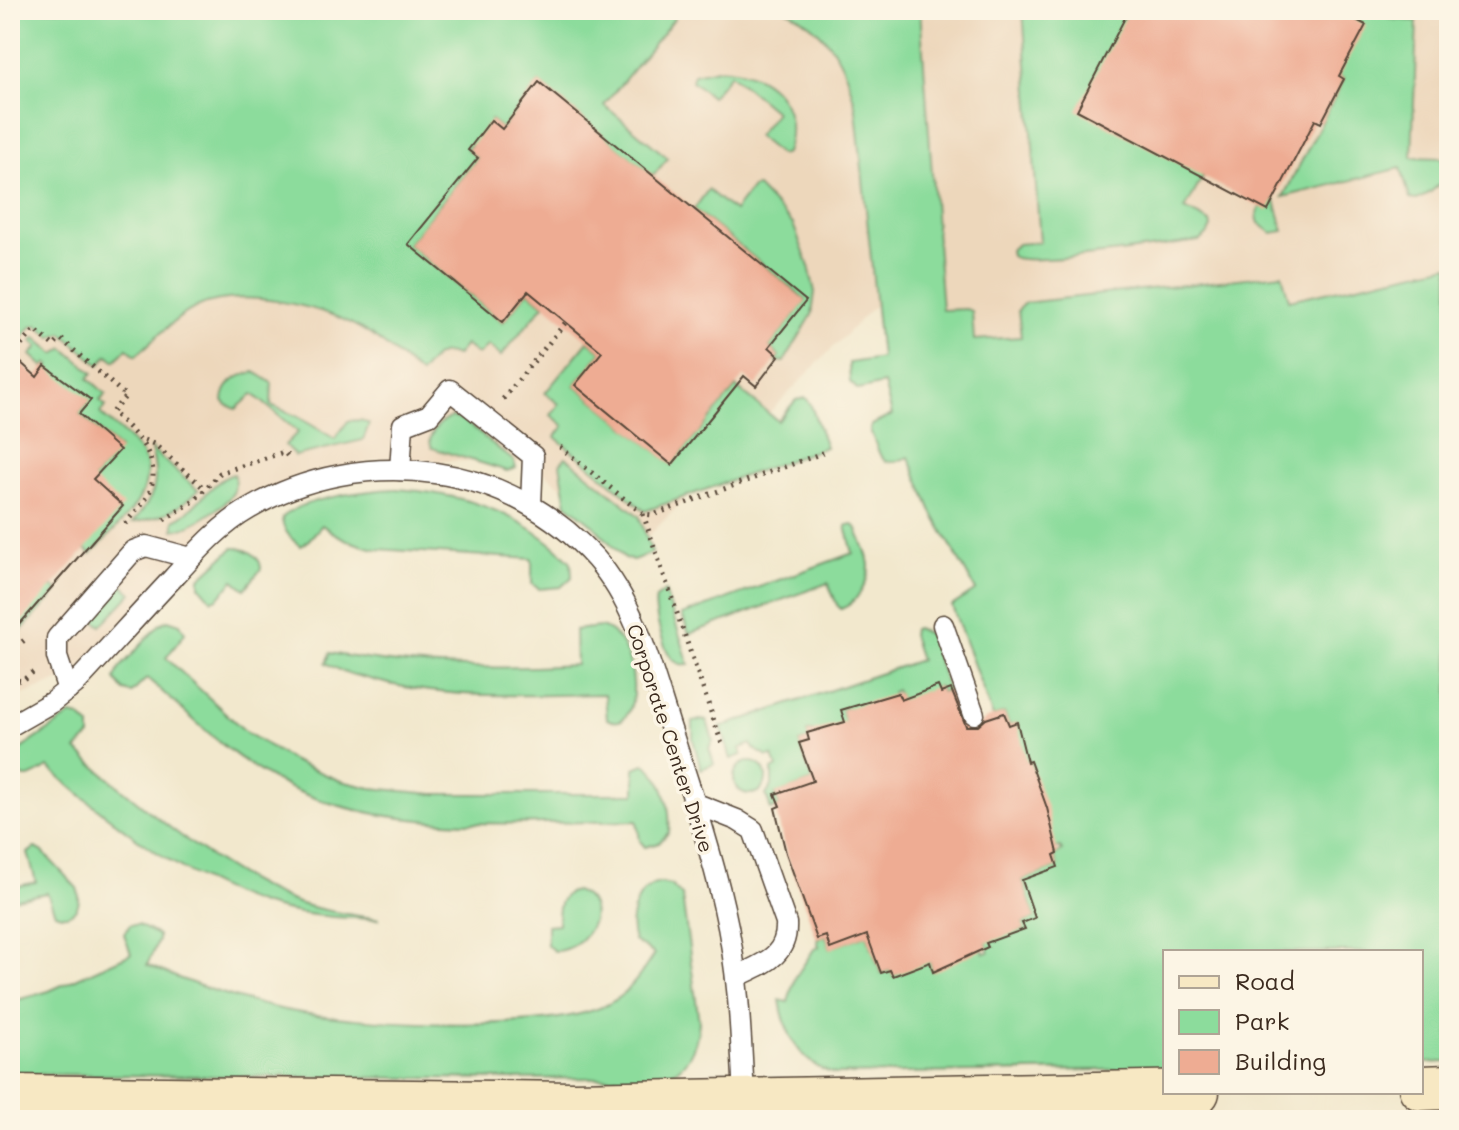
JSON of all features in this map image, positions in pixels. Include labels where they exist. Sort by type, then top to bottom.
[{"type":"main road","points":[[1423,1088],[1449,1087]]},
{"type":"main road","points":[[10,1097],[769,1107],[1163,1093]]},
{"type":"lane","points":[[400,470],[403,425],[429,415],[450,390],[533,456],[531,505]]},
{"type":"lane","name":"Corporate Center Drive","points":[[10,726],[68,690],[191,558],[225,526],[287,491],[345,473],[400,470],[451,475],[480,483],[531,505],[576,539],[597,561],[623,600],[644,643],[725,910],[736,977],[769,1107]]},
{"type":"lane","points":[[68,690],[57,657],[57,638],[133,551],[146,546],[191,558]]},
{"type":"lane","points":[[943,625],[974,714]]},
{"type":"lane","points":[[694,803],[753,830],[786,923],[785,938],[779,953],[736,977]]},
{"type":"path","points":[[487,420],[566,322]]},
{"type":"path","points":[[16,351],[35,330],[54,346],[61,339],[126,396],[112,412],[205,489]]},
{"type":"path","points":[[123,527],[150,488],[151,466],[143,440]]},
{"type":"path","points":[[653,515],[828,451]]},
{"type":"path","points":[[643,514],[723,747]]},
{"type":"path","points":[[10,652],[34,630]]},
{"type":"shaded area","points":[[10,10],[846,10],[901,278],[637,548],[532,463],[379,459],[240,500],[71,676],[10,700]]},
{"type":"shaded area","points":[[863,10],[1449,10],[1449,292],[918,371]]},
{"type":"green space","points":[[10,10],[673,10],[674,19],[604,105],[668,158],[653,176],[539,83],[502,129],[491,120],[481,154],[471,145],[467,149],[478,158],[408,244],[503,322],[528,291],[544,305],[501,356],[488,345],[478,355],[465,345],[456,356],[440,354],[420,374],[373,336],[340,318],[278,301],[256,299],[216,301],[199,306],[174,322],[136,356],[127,348],[115,361],[108,355],[99,365],[62,333],[52,337],[37,325],[31,327],[10,351]]},
{"type":"green space","points":[[786,10],[920,10],[942,310],[972,311],[974,340],[1021,337],[1018,310],[1024,303],[1282,274],[1289,300],[1449,265],[1449,1062],[1423,1063],[1423,950],[1163,950],[1163,1069],[835,1074],[812,1063],[796,1046],[780,1000],[788,1002],[795,978],[814,949],[819,947],[817,939],[826,936],[830,948],[867,935],[881,973],[890,970],[893,976],[897,974],[895,968],[928,957],[933,971],[979,938],[984,953],[989,952],[984,937],[1024,930],[1022,923],[1035,918],[1022,880],[1058,867],[1054,855],[1062,851],[1060,847],[1053,850],[1030,761],[1022,764],[1017,723],[1009,725],[1004,713],[993,717],[952,606],[976,590],[933,514],[909,457],[895,462],[885,461],[870,430],[872,425],[892,415],[884,384],[858,390],[850,382],[849,363],[881,358],[856,110],[847,78],[834,51],[801,18]]},
{"type":"green space","points":[[1023,10],[1112,10],[1125,19],[1203,177],[1185,209],[1210,222],[1207,235],[1199,241],[1100,254],[1043,259],[1011,256],[1010,250],[1018,244],[1040,242]]},
{"type":"green space","points":[[1337,10],[1374,10],[1392,19],[1417,21],[1412,157],[1442,158],[1444,173],[1439,184],[1417,200],[1410,199],[1401,168],[1283,197],[1344,79],[1339,76]]},
{"type":"green space","points":[[717,69],[751,74],[776,92],[785,104],[789,118],[790,135],[786,153],[780,155],[757,136],[776,112],[730,74],[711,97],[692,81],[694,74]]},
{"type":"green space","points":[[757,187],[793,224],[815,292],[812,315],[784,362],[776,361],[779,356],[769,347],[806,300],[694,209],[708,190],[734,211],[752,188]]},
{"type":"green space","points":[[1274,198],[1284,231],[1272,233],[1259,223],[1257,214],[1263,205]]},
{"type":"green space","points":[[35,337],[55,354],[64,348],[93,373],[88,378],[106,394],[100,401],[106,406],[100,413],[137,448],[146,467],[146,481],[133,508],[91,554],[85,549],[93,479],[119,449],[79,414],[90,400],[39,379],[50,365],[47,363],[44,367],[31,355],[38,347],[32,341]]},
{"type":"green space","points":[[588,341],[602,352],[575,385],[672,464],[736,387],[778,421],[796,400],[806,398],[826,447],[645,511],[555,437],[564,426],[551,415],[559,404],[545,393]]},
{"type":"green space","points":[[255,372],[272,383],[271,405],[335,439],[348,421],[361,420],[369,424],[363,440],[295,456],[285,445],[298,432],[253,394],[236,409],[223,401],[226,389],[233,381]]},
{"type":"green space","points":[[452,417],[464,421],[514,461],[516,468],[507,471],[432,448],[430,438],[435,429]]},
{"type":"green space","points":[[151,449],[198,490],[168,512],[132,523],[146,506],[154,489]]},
{"type":"green space","points":[[566,457],[639,516],[652,553],[633,560],[625,559],[592,524],[567,504],[560,464]]},
{"type":"green space","points":[[234,474],[234,491],[229,499],[198,521],[174,530],[174,520],[190,510],[217,483]]},
{"type":"green space","points":[[397,489],[445,495],[513,519],[553,545],[571,562],[572,577],[561,587],[539,589],[532,584],[532,559],[376,549],[348,540],[322,525],[301,546],[291,538],[284,526],[282,518],[291,511],[319,500]]},
{"type":"green space","points":[[852,524],[864,546],[869,566],[867,579],[852,603],[841,609],[828,583],[689,634],[682,615],[853,553],[846,526]]},
{"type":"green space","points":[[233,548],[252,553],[261,569],[245,589],[234,580],[218,598],[212,600],[200,586],[200,578]]},
{"type":"green space","points":[[123,585],[132,593],[101,626],[93,619]]},
{"type":"green space","points":[[52,586],[58,591],[10,643],[10,624]]},
{"type":"green space","points":[[665,591],[689,664],[676,662],[664,642],[656,598]]},
{"type":"green space","points":[[168,620],[180,624],[185,633],[166,658],[246,732],[293,761],[341,781],[371,788],[433,794],[635,794],[635,768],[644,764],[662,785],[669,814],[669,832],[659,843],[645,847],[640,841],[637,821],[500,824],[406,819],[317,799],[276,781],[241,759],[147,678],[132,693],[124,691],[115,679],[119,669],[160,624]]},
{"type":"green space","points":[[600,627],[614,634],[624,648],[630,665],[632,701],[627,714],[619,721],[607,719],[605,694],[485,695],[425,690],[356,676],[326,663],[330,653],[452,667],[576,665],[575,630]]},
{"type":"green space","points":[[916,628],[929,634],[948,690],[941,692],[938,686],[903,706],[896,690],[892,692],[898,708],[846,708],[841,710],[847,726],[814,738],[812,731],[807,732],[809,740],[799,743],[813,781],[775,795],[780,806],[771,810],[766,795],[772,786],[772,770],[777,767],[773,756],[768,757],[751,744],[740,748],[742,755],[731,759],[721,727],[920,660],[912,635]]},
{"type":"green space","points":[[71,715],[80,717],[90,727],[90,736],[76,750],[183,838],[213,858],[273,893],[301,904],[380,919],[303,914],[229,892],[147,846],[48,767],[28,777],[19,775],[11,765],[15,753]]},
{"type":"green space","points":[[707,721],[713,740],[709,748],[714,764],[701,769],[693,739],[693,722]]},
{"type":"green space","points":[[750,762],[762,766],[766,778],[762,790],[750,794],[738,790],[734,778],[738,766]]},
{"type":"green space","points":[[35,848],[42,851],[77,888],[78,905],[72,913],[55,913],[47,893],[10,900],[10,888],[36,882],[28,853]]},
{"type":"green space","points":[[660,883],[671,885],[682,896],[699,1022],[690,1056],[679,1068],[664,1077],[513,1079],[10,1074],[10,1002],[49,991],[131,954],[124,934],[130,925],[138,925],[158,935],[147,965],[250,1002],[316,1015],[357,1019],[505,1023],[589,1012],[627,991],[654,954],[634,941],[632,924],[635,906],[645,891]]},
{"type":"green space","points":[[575,891],[592,905],[594,915],[591,925],[577,943],[554,951],[547,945],[547,925],[558,924],[562,899]]},
{"type":"building","points":[[1129,10],[1337,10],[1366,25],[1339,76],[1344,79],[1321,123],[1315,120],[1268,211],[1077,110]]},
{"type":"building","points":[[539,82],[806,301],[769,347],[779,356],[756,386],[744,376],[672,465],[575,385],[602,352],[528,291],[503,322],[408,244],[478,158],[468,150],[491,120],[502,129]]},
{"type":"building","points":[[10,353],[37,377],[45,366],[91,400],[79,414],[120,450],[93,479],[123,506],[10,635]]},
{"type":"building","points":[[938,686],[941,693],[951,689],[966,726],[978,726],[986,719],[1004,713],[1009,725],[1017,722],[1027,762],[1030,761],[1047,808],[1058,853],[1054,855],[1058,867],[1022,880],[1035,918],[1022,923],[1025,929],[986,943],[988,947],[933,972],[930,962],[893,976],[890,970],[881,973],[867,935],[830,949],[826,936],[817,939],[786,853],[775,808],[780,806],[775,794],[813,781],[799,743],[809,740],[807,733],[845,722],[841,710],[898,693],[901,700]]}]
